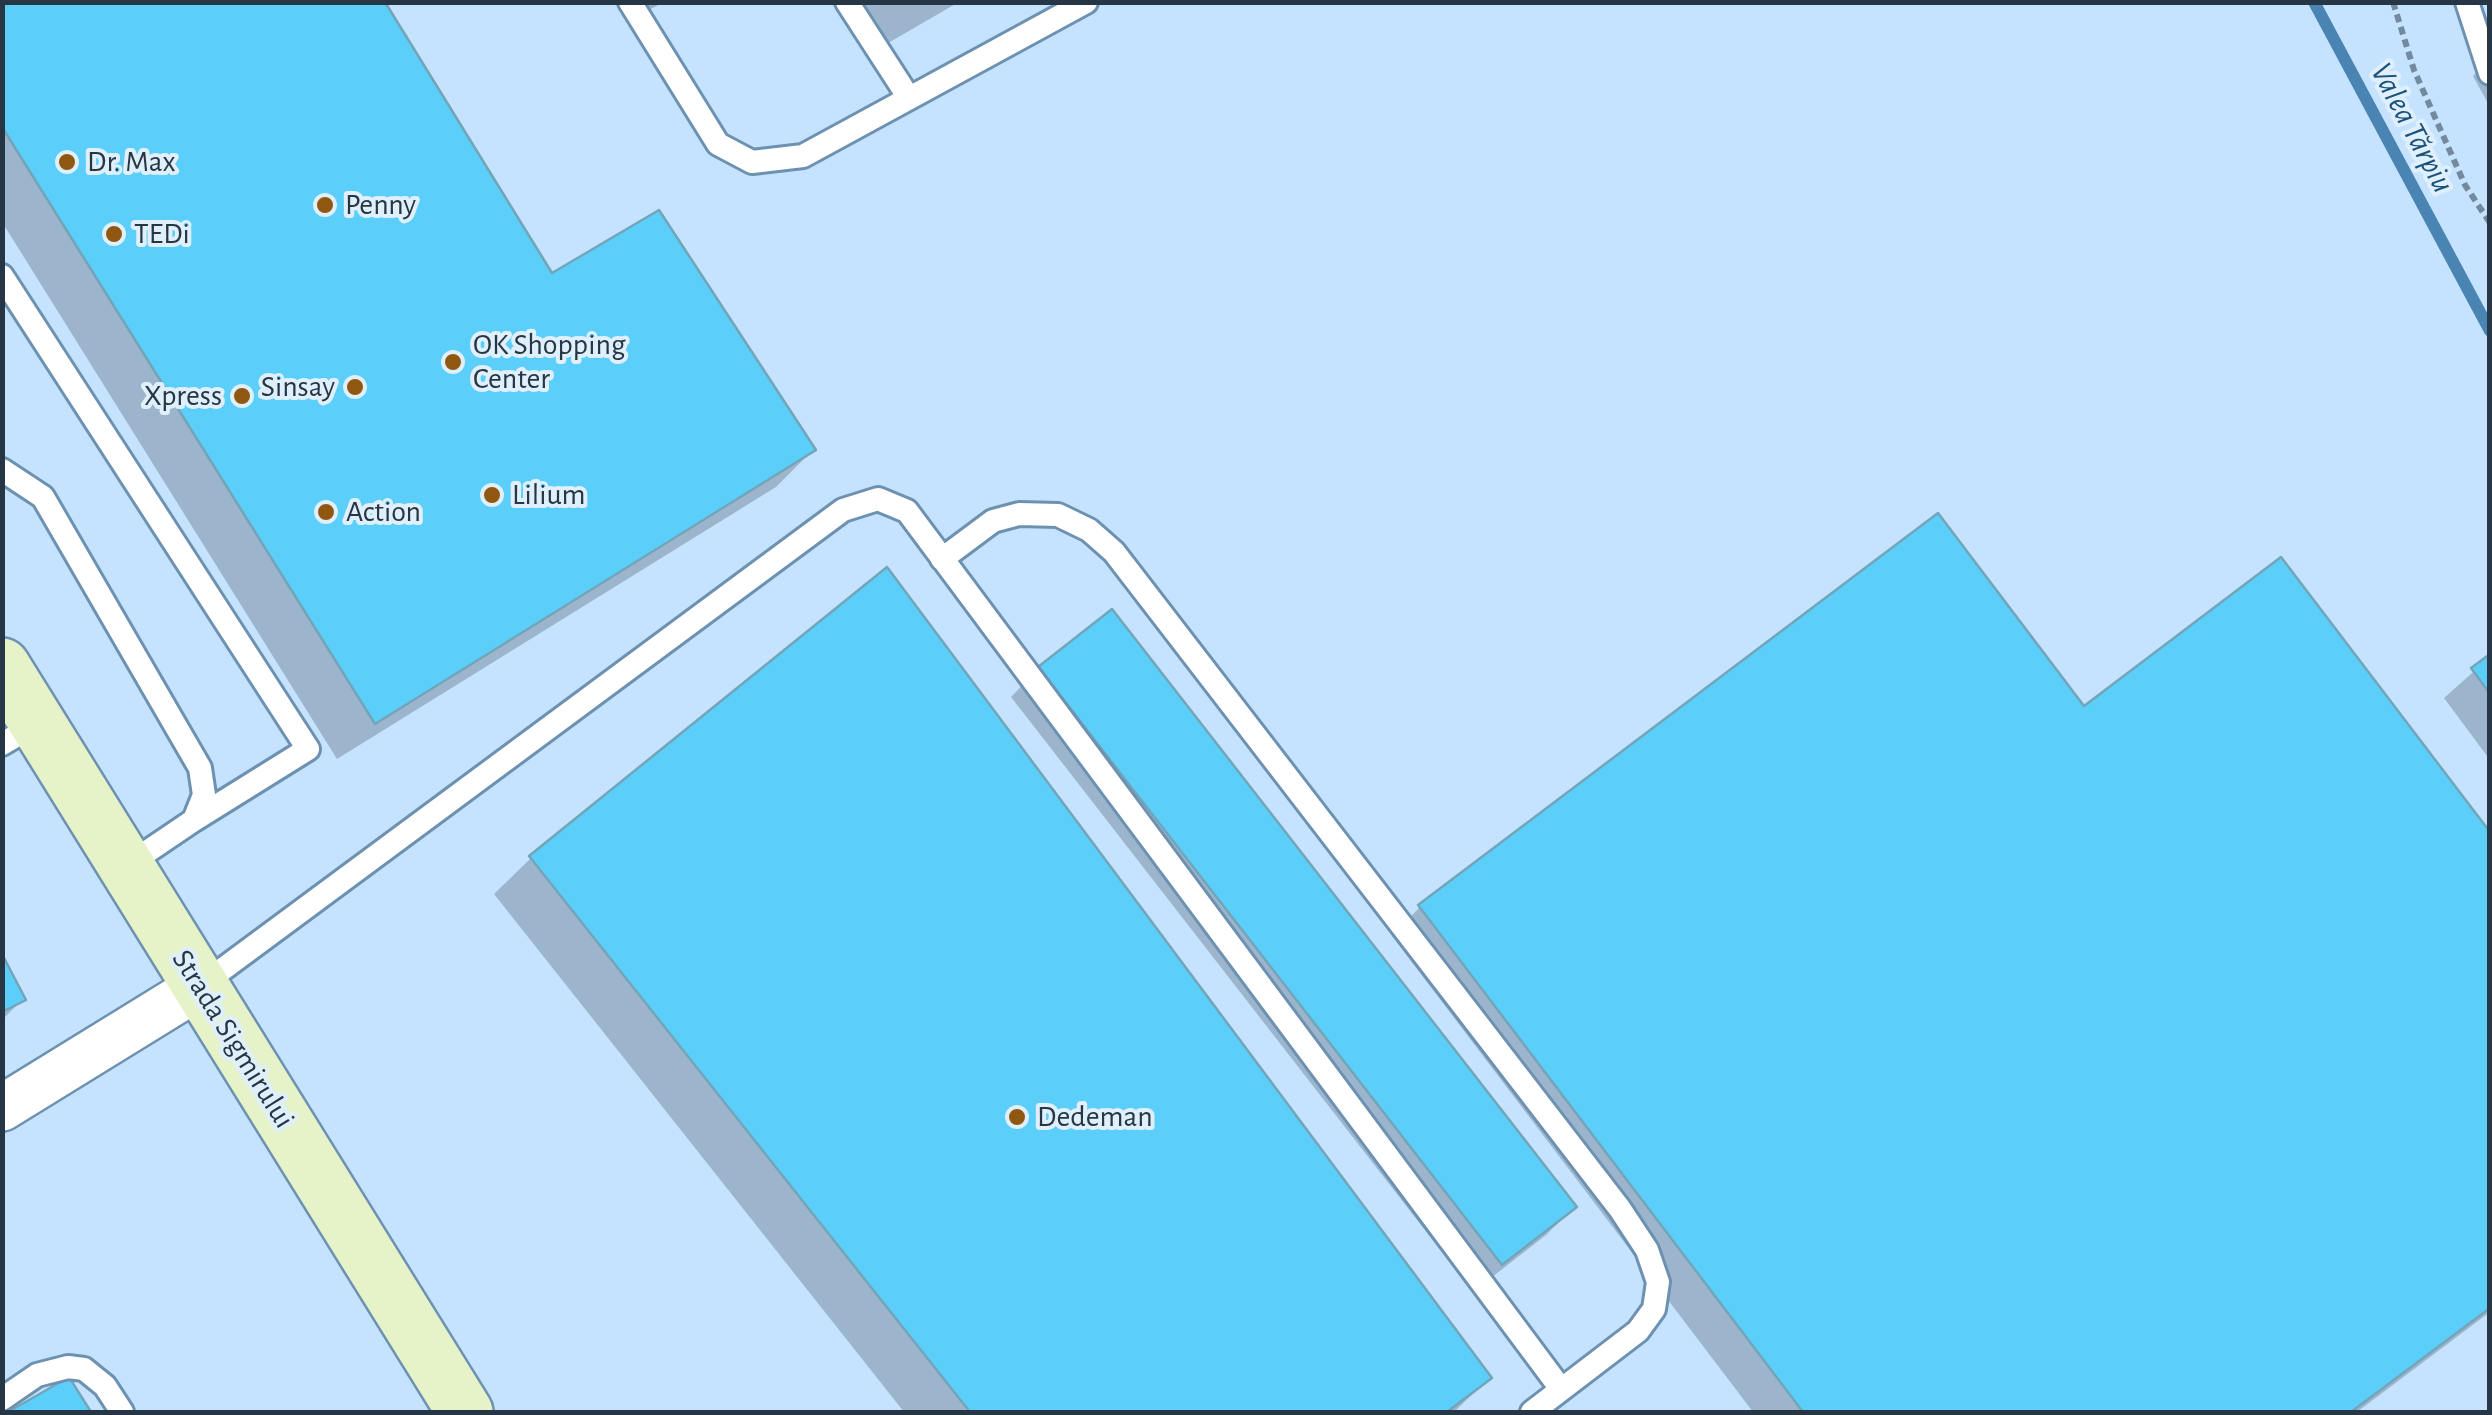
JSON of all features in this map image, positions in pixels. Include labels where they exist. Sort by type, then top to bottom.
[{"type":"main road","name":"Strada Sigmirului","points":[[16,708],[126,866],[465,1412]]},
{"type":"street","points":[[2,1108],[200,986]]},
{"type":"lane","points":[[630,2],[718,144],[752,162],[803,156],[1086,2]]},
{"type":"lane","points":[[847,2],[909,98]]},
{"type":"lane","points":[[2467,2],[2482,31],[2490,73]]},
{"type":"lane","points":[[2,276],[308,750],[126,866]]},
{"type":"lane","points":[[2,470],[43,497],[200,768],[204,795],[194,820]]},
{"type":"lane","points":[[200,986],[842,510],[878,499],[906,510],[1561,1389]]},
{"type":"lane","points":[[942,559],[993,520],[1019,514],[1058,516],[1089,530],[1114,552],[1620,1209],[1647,1250],[1658,1282],[1654,1309],[1638,1331],[1532,1412]]},
{"type":"lane","points":[[2,649],[16,708]]},
{"type":"lane","points":[[2,1399],[38,1375],[68,1366],[84,1369],[105,1386],[122,1412]]},
{"type":"path","points":[[2392,2],[2414,70],[2466,185],[2490,222]]},
{"type":"building","name":"OK Shopping Center","points":[[2,2],[385,2],[552,273],[659,210],[816,450],[375,724],[2,127]]},
{"type":"building","points":[[1938,513],[2084,706],[2281,557],[2490,832],[2490,1308],[2351,1412],[1803,1412],[1418,905]]},
{"type":"building","name":"Dedeman","points":[[887,567],[1492,1378],[1447,1412],[970,1412],[529,856]]},
{"type":"building","points":[[1112,609],[1577,1207],[1502,1265],[1038,667]]},
{"type":"building","points":[[2490,654],[2490,694],[2471,668]]},
{"type":"building","points":[[2,954],[26,1000],[2,1012]]},
{"type":"building","points":[[69,1377],[91,1412],[8,1412]]},
{"type":"waterway","name":"Valea Tărpiu","points":[[2314,2],[2490,331]]},
{"type":"place","name":"Dr. Max","points":[[67,162]]},
{"type":"place","name":"Penny","points":[[325,205]]},
{"type":"place","name":"TEDi","points":[[114,234]]},
{"type":"place","name":"OK Shopping Center","points":[[453,362]]},
{"type":"place","name":"Sinsay","points":[[355,387]]},
{"type":"place","name":"Xpress","points":[[242,396]]},
{"type":"place","name":"Lilium","points":[[492,495]]},
{"type":"place","name":"Action","points":[[326,512]]},
{"type":"place","name":"Dedeman","points":[[1017,1117]]}]
